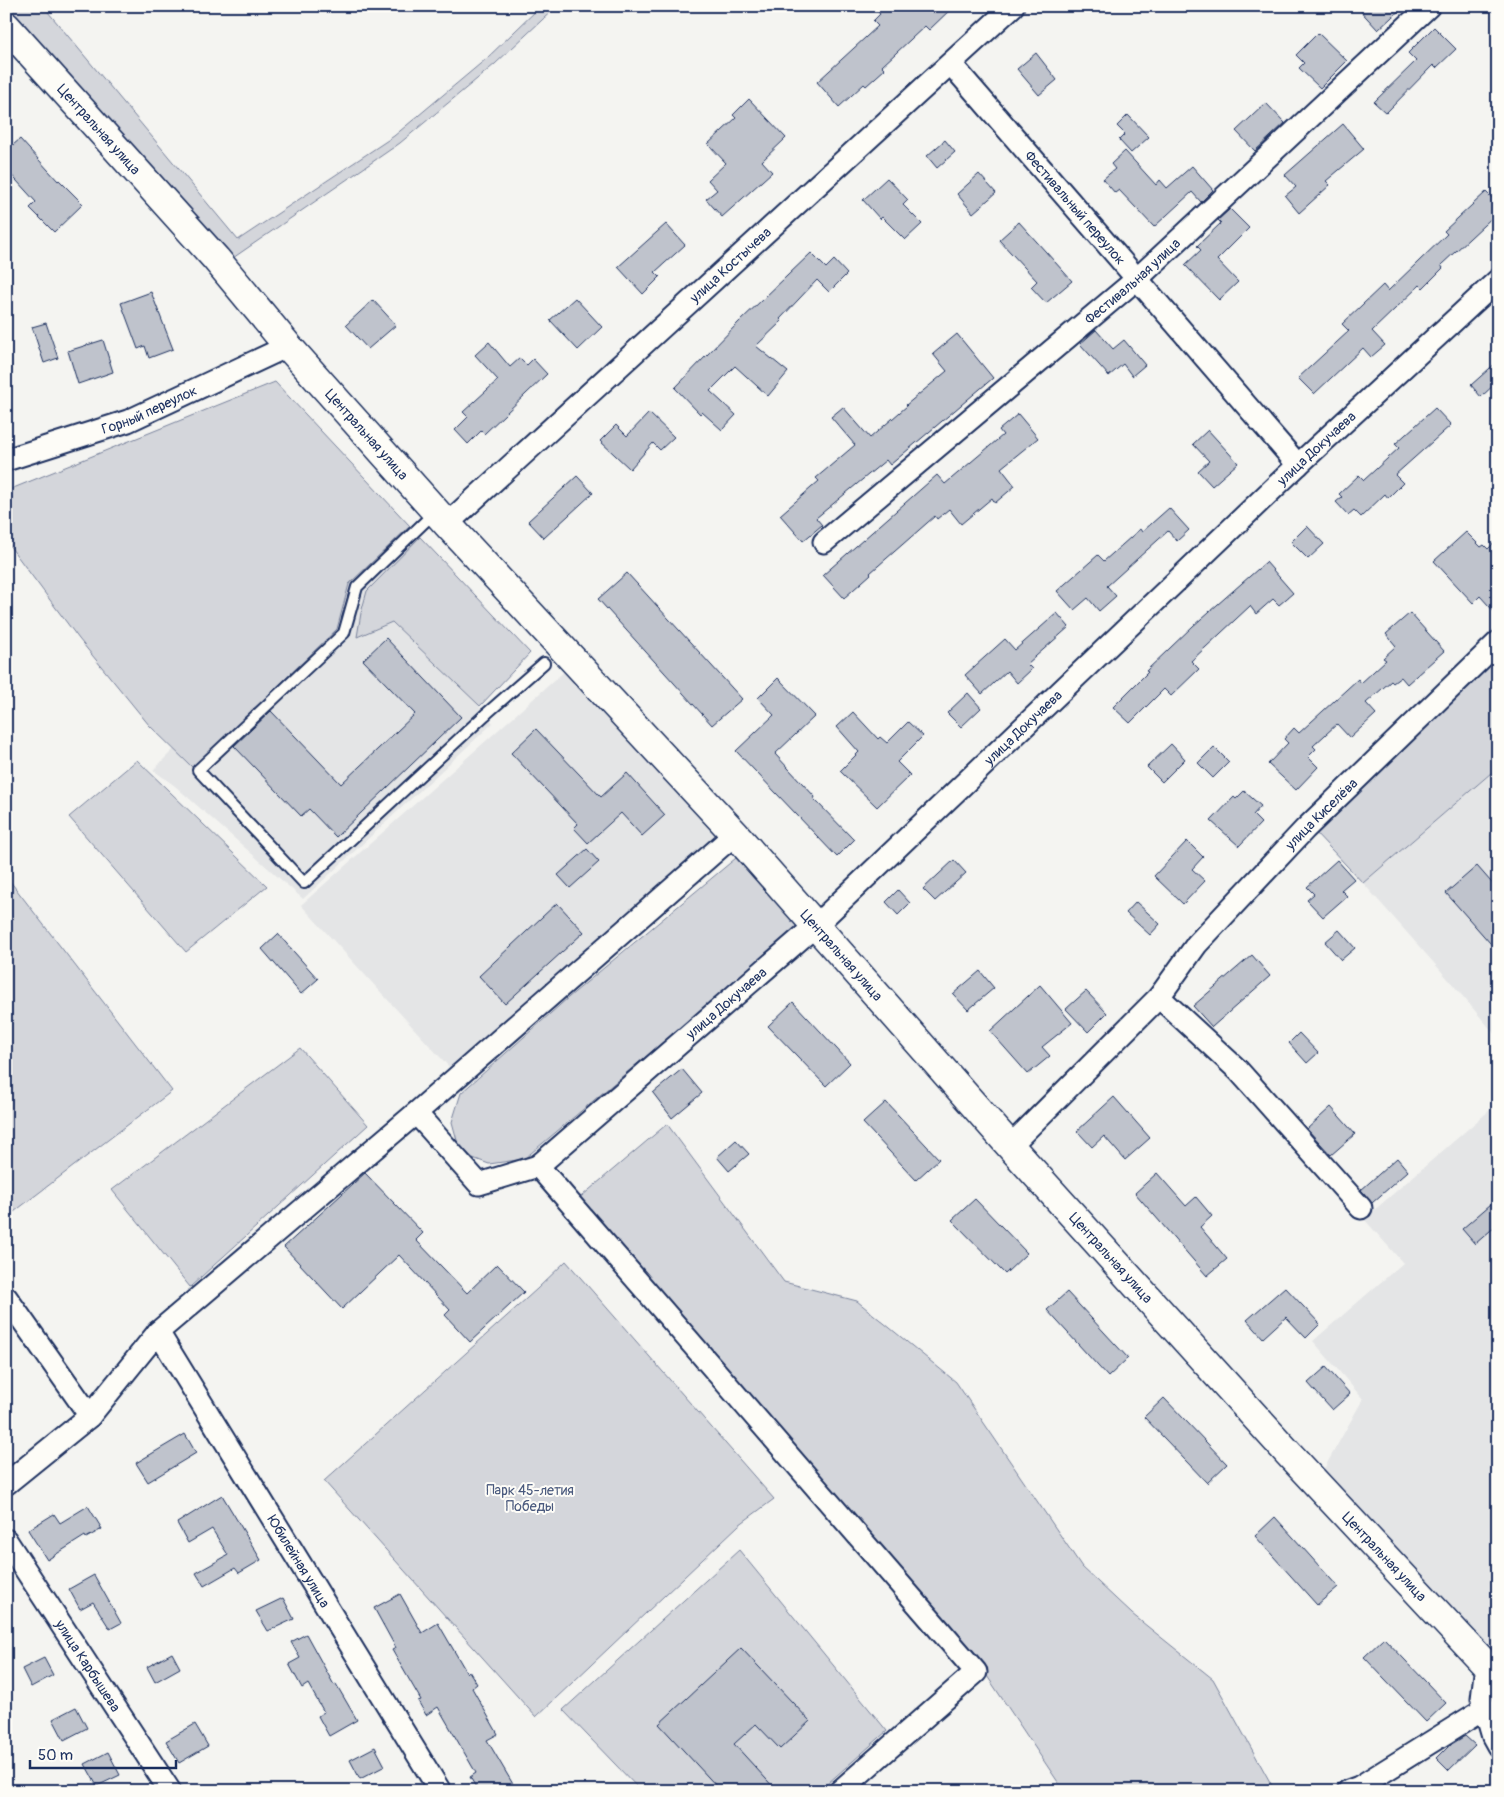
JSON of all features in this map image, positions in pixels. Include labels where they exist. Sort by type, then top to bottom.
[{"type":"street","name":"улица Костычева","points":[[442,517],[951,64],[1013,6]]},
{"type":"street","name":"Фестивальная улица","points":[[824,542],[1138,278],[1429,6]]},
{"type":"street","name":"Центральная улица","points":[[6,26],[216,259],[288,346],[442,517],[735,834],[1010,1146],[1288,1453],[1492,1667]]},
{"type":"street","name":"Фестивальный переулок","points":[[951,64],[1298,465]]},
{"type":"street","name":"улица Докучаева","points":[[538,1166],[815,926],[1298,465],[1498,280]]},
{"type":"street","name":"Горный переулок","points":[[6,460],[128,421],[288,346]]},
{"type":"street","name":"улица Киселёва","points":[[1010,1146],[1159,997],[1198,944],[1305,829],[1498,642]]},
{"type":"street","points":[[6,1484],[90,1416],[158,1332],[416,1112],[735,834]]},
{"type":"street","points":[[1159,997],[1238,1070],[1361,1208]]},
{"type":"street","points":[[416,1112],[479,1184],[538,1166],[976,1672],[840,1791]]},
{"type":"street","points":[[6,1297],[90,1416]]},
{"type":"street","name":"Юбилейная улица","points":[[158,1332],[440,1791]]},
{"type":"street","name":"улица Карбышева","points":[[6,1540],[170,1791]]},
{"type":"street","points":[[1492,1667],[1482,1699],[1498,1746]]},
{"type":"street","points":[[1348,1791],[1359,1787],[1484,1709]]},
{"type":"lane","points":[[442,517],[357,587],[344,634],[198,770],[304,883],[486,714],[544,663]]},
{"type":"shaded area","points":[[275,382],[530,653],[480,706],[478,705],[493,723],[303,899],[175,786],[153,770],[174,749],[149,725],[79,639],[6,541],[6,491]]},
{"type":"shaded area","points":[[567,669],[718,837],[451,1069],[301,905]]},
{"type":"shaded area","points":[[1498,767],[1498,1038],[1363,883]]},
{"type":"shaded area","points":[[1498,1103],[1498,1653],[1490,1650],[1320,1476],[1363,1399],[1313,1341],[1403,1263],[1364,1219]]},
{"type":"green space","points":[[8,6],[43,6],[238,240],[394,136],[486,59],[541,6],[557,6],[495,64],[400,143],[230,260],[224,249]]},
{"type":"green space","points":[[275,382],[410,526],[349,584],[337,629],[193,768],[149,725],[79,639],[6,541],[6,491]]},
{"type":"green space","points":[[420,537],[530,653],[480,706],[392,622],[357,637],[367,591]]},
{"type":"green space","points":[[1498,653],[1498,767],[1363,883],[1314,831]]},
{"type":"green space","points":[[137,760],[267,886],[186,952],[69,817]]},
{"type":"green space","points":[[736,858],[764,890],[801,926],[524,1159],[489,1164],[473,1158],[458,1144],[452,1122],[461,1093],[569,997]]},
{"type":"green space","points":[[6,876],[172,1091],[6,1218]]},
{"type":"green space","points":[[300,1048],[368,1125],[190,1287],[112,1190]]},
{"type":"green space","points":[[667,1124],[784,1282],[857,1301],[956,1382],[1082,1567],[1132,1614],[1213,1679],[1275,1791],[1064,1791],[979,1664],[576,1201]]},
{"type":"green space","name":"Парк 45-летия Победы","points":[[566,1261],[774,1499],[739,1525],[536,1717],[324,1481]]},
{"type":"green space","points":[[739,1550],[887,1731],[819,1791],[641,1791],[563,1710]]},
{"type":"building","points":[[873,6],[954,6],[929,30],[925,26],[882,66],[885,69],[866,86],[864,84],[839,107],[817,82],[878,26],[873,21],[880,14]]},
{"type":"building","points":[[1356,6],[1404,6],[1378,30]]},
{"type":"building","points":[[1434,27],[1456,49],[1436,68],[1433,65],[1386,113],[1374,102],[1416,61],[1408,53]]},
{"type":"building","points":[[1318,33],[1347,61],[1320,88],[1299,68],[1304,63],[1296,55]]},
{"type":"building","points":[[1036,53],[1057,80],[1039,95],[1017,69]]},
{"type":"building","points":[[749,99],[786,138],[762,161],[772,172],[722,217],[706,199],[717,190],[708,180],[726,163],[708,144],[736,118],[733,115]]},
{"type":"building","points":[[1266,103],[1285,123],[1255,151],[1236,131]]},
{"type":"building","points":[[1128,115],[1149,137],[1131,153],[1119,140],[1125,134],[1117,126]]},
{"type":"building","points":[[1343,124],[1364,149],[1326,181],[1330,185],[1299,213],[1285,196],[1296,187],[1285,175]]},
{"type":"building","points":[[20,139],[58,181],[83,204],[54,232],[30,208],[36,202],[6,169],[6,151]]},
{"type":"building","points":[[945,140],[955,152],[937,168],[927,156]]},
{"type":"building","points":[[1125,151],[1156,185],[1160,180],[1167,188],[1192,166],[1213,190],[1201,202],[1192,192],[1154,227],[1119,190],[1115,193],[1103,179],[1115,169],[1111,164]]},
{"type":"building","points":[[979,174],[996,193],[973,213],[957,194]]},
{"type":"building","points":[[887,178],[908,200],[903,205],[922,224],[905,240],[882,217],[880,219],[863,200]]},
{"type":"building","points":[[1486,192],[1498,204],[1498,212],[1441,265],[1443,268],[1423,288],[1420,285],[1372,331],[1385,345],[1371,357],[1363,348],[1314,394],[1298,378],[1349,331],[1342,324],[1383,285],[1388,291],[1447,234],[1444,231]]},
{"type":"building","points":[[1230,209],[1249,228],[1217,260],[1238,282],[1219,300],[1185,265],[1201,250],[1197,246],[1221,223],[1218,220]]},
{"type":"building","points":[[1019,222],[1072,281],[1046,303],[1031,287],[1037,281],[999,240]]},
{"type":"building","points":[[666,224],[685,245],[655,272],[660,277],[643,294],[618,267]]},
{"type":"building","points":[[811,253],[826,268],[834,260],[847,274],[829,292],[817,280],[780,319],[782,321],[756,346],[788,372],[768,396],[735,366],[710,391],[736,415],[722,430],[702,412],[700,414],[675,388],[739,322]]},
{"type":"building","points":[[151,292],[173,349],[149,358],[145,346],[138,349],[121,303]]},
{"type":"building","points":[[575,298],[602,327],[578,350],[550,320]]},
{"type":"building","points":[[373,300],[396,325],[368,349],[346,325]]},
{"type":"building","points":[[46,323],[58,358],[44,363],[32,327]]},
{"type":"building","points":[[1096,330],[1113,349],[1124,340],[1145,365],[1132,376],[1123,364],[1109,376],[1080,344]]},
{"type":"building","points":[[957,334],[993,378],[890,465],[886,460],[816,518],[822,525],[803,541],[780,515],[819,481],[816,478],[855,445],[831,417],[843,407],[870,438],[947,371],[933,354]]},
{"type":"building","points":[[103,340],[113,372],[78,384],[68,351]]},
{"type":"building","points":[[489,342],[510,367],[520,358],[527,365],[533,359],[547,374],[484,434],[481,431],[468,444],[455,430],[468,417],[463,412],[498,380],[475,355]]},
{"type":"building","points":[[1498,361],[1498,381],[1481,397],[1471,385]]},
{"type":"building","points":[[1435,408],[1451,425],[1395,475],[1403,483],[1388,498],[1385,494],[1361,517],[1354,510],[1348,515],[1336,502],[1342,497],[1339,494],[1359,475],[1364,480],[1399,448],[1395,444]]},
{"type":"building","points":[[649,413],[674,437],[660,450],[653,443],[630,469],[600,441],[616,425],[627,436]]},
{"type":"building","points":[[1018,414],[1038,438],[1001,468],[1015,486],[995,503],[992,498],[961,524],[949,509],[937,519],[935,516],[844,598],[823,575],[937,475],[945,484],[1003,435],[999,430]]},
{"type":"building","points":[[1208,430],[1238,463],[1212,486],[1198,471],[1209,461],[1193,444]]},
{"type":"building","points":[[577,476],[593,493],[544,538],[528,521]]},
{"type":"building","points":[[1169,508],[1189,530],[1177,541],[1168,531],[1107,586],[1116,596],[1099,611],[1088,598],[1074,610],[1057,591],[1098,555],[1104,561],[1140,529],[1142,532]]},
{"type":"building","points":[[1307,526],[1324,544],[1308,559],[1291,542]]},
{"type":"building","points":[[1466,532],[1481,547],[1484,545],[1488,549],[1498,539],[1498,616],[1480,596],[1473,603],[1434,561]]},
{"type":"building","points":[[1266,562],[1293,593],[1279,605],[1273,599],[1256,614],[1250,606],[1191,661],[1199,669],[1171,696],[1164,689],[1130,723],[1113,707],[1148,672],[1146,671],[1193,626]]},
{"type":"building","points":[[627,573],[742,699],[712,725],[598,599]]},
{"type":"building","points":[[1057,613],[1069,627],[1027,664],[1032,669],[1017,683],[1007,671],[982,694],[965,675],[1005,639],[1015,650]]},
{"type":"building","points":[[1410,613],[1444,651],[1407,684],[1401,677],[1393,683],[1391,681],[1366,703],[1376,714],[1350,738],[1337,724],[1313,746],[1316,749],[1308,757],[1318,767],[1296,790],[1268,764],[1288,743],[1284,739],[1294,728],[1299,733],[1358,679],[1361,683],[1386,660],[1383,658],[1396,646],[1386,634]]},
{"type":"building","points":[[386,638],[461,717],[336,837],[309,809],[301,816],[234,746],[271,711],[341,784],[415,714],[363,660]]},
{"type":"building","points":[[778,678],[815,716],[775,754],[815,797],[814,799],[854,840],[837,857],[736,751],[774,715],[758,698]]},
{"type":"building","points":[[968,693],[981,708],[961,727],[947,713]]},
{"type":"building","points":[[853,712],[878,739],[880,737],[887,743],[908,722],[923,736],[897,762],[910,775],[877,807],[840,771],[859,752],[837,727]]},
{"type":"building","points":[[536,729],[601,797],[627,773],[665,815],[642,836],[621,813],[588,843],[574,828],[578,824],[511,753]]},
{"type":"building","points":[[1171,744],[1185,759],[1162,782],[1147,767]]},
{"type":"building","points":[[1214,747],[1229,762],[1213,778],[1198,763]]},
{"type":"building","points":[[1244,791],[1261,806],[1253,815],[1261,823],[1239,846],[1211,821],[1234,797],[1236,799]]},
{"type":"building","points":[[1187,841],[1203,857],[1192,869],[1205,881],[1183,904],[1154,876]]},
{"type":"building","points":[[587,849],[599,862],[570,888],[558,875]]},
{"type":"building","points":[[954,860],[966,873],[935,901],[923,889]]},
{"type":"building","points":[[1337,860],[1354,879],[1341,890],[1347,896],[1323,917],[1307,900],[1314,894],[1307,887]]},
{"type":"building","points":[[1477,866],[1498,890],[1498,952],[1446,893]]},
{"type":"building","points":[[898,890],[910,903],[898,915],[886,902]]},
{"type":"building","points":[[1136,902],[1160,924],[1150,935],[1126,913]]},
{"type":"building","points":[[557,903],[584,932],[505,1004],[479,976]]},
{"type":"building","points":[[1339,930],[1355,948],[1341,960],[1325,942]]},
{"type":"building","points":[[278,934],[318,979],[301,994],[262,949]]},
{"type":"building","points":[[1252,955],[1270,976],[1212,1027],[1193,1006]]},
{"type":"building","points":[[980,971],[994,988],[968,1010],[953,994]]},
{"type":"building","points":[[1040,985],[1072,1023],[1042,1047],[1050,1056],[1028,1074],[990,1031]]},
{"type":"building","points":[[1086,991],[1107,1013],[1088,1032],[1066,1009]]},
{"type":"building","points":[[793,1002],[850,1063],[826,1086],[768,1026]]},
{"type":"building","points":[[1299,1033],[1318,1053],[1307,1063],[1289,1043]]},
{"type":"building","points":[[682,1069],[702,1093],[672,1118],[653,1093]]},
{"type":"building","points":[[1114,1097],[1150,1138],[1125,1160],[1104,1136],[1092,1147],[1077,1131]]},
{"type":"building","points":[[886,1102],[939,1159],[916,1180],[863,1123]]},
{"type":"building","points":[[1331,1107],[1355,1134],[1331,1155],[1307,1129]]},
{"type":"building","points":[[736,1140],[749,1154],[729,1171],[717,1157]]},
{"type":"building","points":[[1397,1158],[1408,1171],[1372,1203],[1361,1190]]},
{"type":"building","points":[[365,1173],[423,1233],[416,1240],[467,1293],[497,1264],[524,1292],[470,1342],[445,1315],[450,1310],[399,1255],[342,1309],[284,1247]]},
{"type":"building","points":[[1157,1173],[1186,1206],[1196,1197],[1212,1216],[1200,1227],[1227,1259],[1207,1276],[1135,1193]]},
{"type":"building","points":[[1498,1198],[1498,1224],[1475,1244],[1462,1229]]},
{"type":"building","points":[[975,1199],[1027,1253],[1005,1274],[952,1220]]},
{"type":"building","points":[[1285,1287],[1320,1324],[1306,1338],[1286,1317],[1263,1338],[1247,1320]]},
{"type":"building","points":[[1067,1292],[1128,1358],[1108,1377],[1047,1310]]},
{"type":"building","points":[[1326,1367],[1350,1394],[1332,1410],[1308,1383]]},
{"type":"building","points":[[1164,1398],[1227,1464],[1207,1483],[1144,1417]]},
{"type":"building","points":[[185,1434],[196,1453],[148,1482],[136,1463]]},
{"type":"building","points":[[222,1495],[261,1560],[239,1573],[235,1568],[204,1586],[196,1573],[228,1555],[212,1529],[188,1543],[177,1523]]},
{"type":"building","points":[[88,1506],[102,1529],[86,1538],[85,1536],[47,1560],[28,1530],[54,1514],[60,1523]]},
{"type":"building","points":[[1275,1517],[1338,1587],[1317,1605],[1255,1536]]},
{"type":"building","points":[[94,1575],[121,1623],[110,1629],[93,1602],[80,1609],[69,1589]]},
{"type":"building","points":[[400,1594],[422,1633],[438,1623],[467,1673],[469,1671],[477,1684],[472,1688],[498,1734],[487,1740],[517,1791],[478,1791],[470,1777],[476,1773],[438,1707],[426,1715],[418,1701],[421,1700],[392,1650],[396,1648],[374,1608]]},
{"type":"building","points":[[283,1598],[294,1619],[268,1631],[256,1611]]},
{"type":"building","points":[[306,1634],[334,1685],[336,1684],[357,1720],[329,1736],[318,1716],[324,1712],[308,1684],[302,1688],[289,1664],[300,1658],[291,1642]]},
{"type":"building","points":[[1384,1638],[1446,1703],[1426,1722],[1364,1657]]},
{"type":"building","points":[[741,1648],[810,1721],[780,1749],[756,1724],[734,1744],[777,1791],[721,1791],[659,1724]]},
{"type":"building","points":[[172,1653],[180,1668],[155,1682],[147,1667]]},
{"type":"building","points":[[44,1658],[53,1675],[31,1687],[22,1669]]},
{"type":"building","points":[[76,1707],[87,1728],[64,1740],[53,1719]]},
{"type":"building","points":[[195,1724],[208,1746],[179,1763],[166,1741]]},
{"type":"building","points":[[1465,1736],[1475,1745],[1449,1770],[1437,1758],[1450,1745]]},
{"type":"building","points":[[375,1747],[385,1766],[360,1779],[350,1760]]},
{"type":"building","points":[[108,1752],[120,1775],[97,1786],[85,1764]]}]
